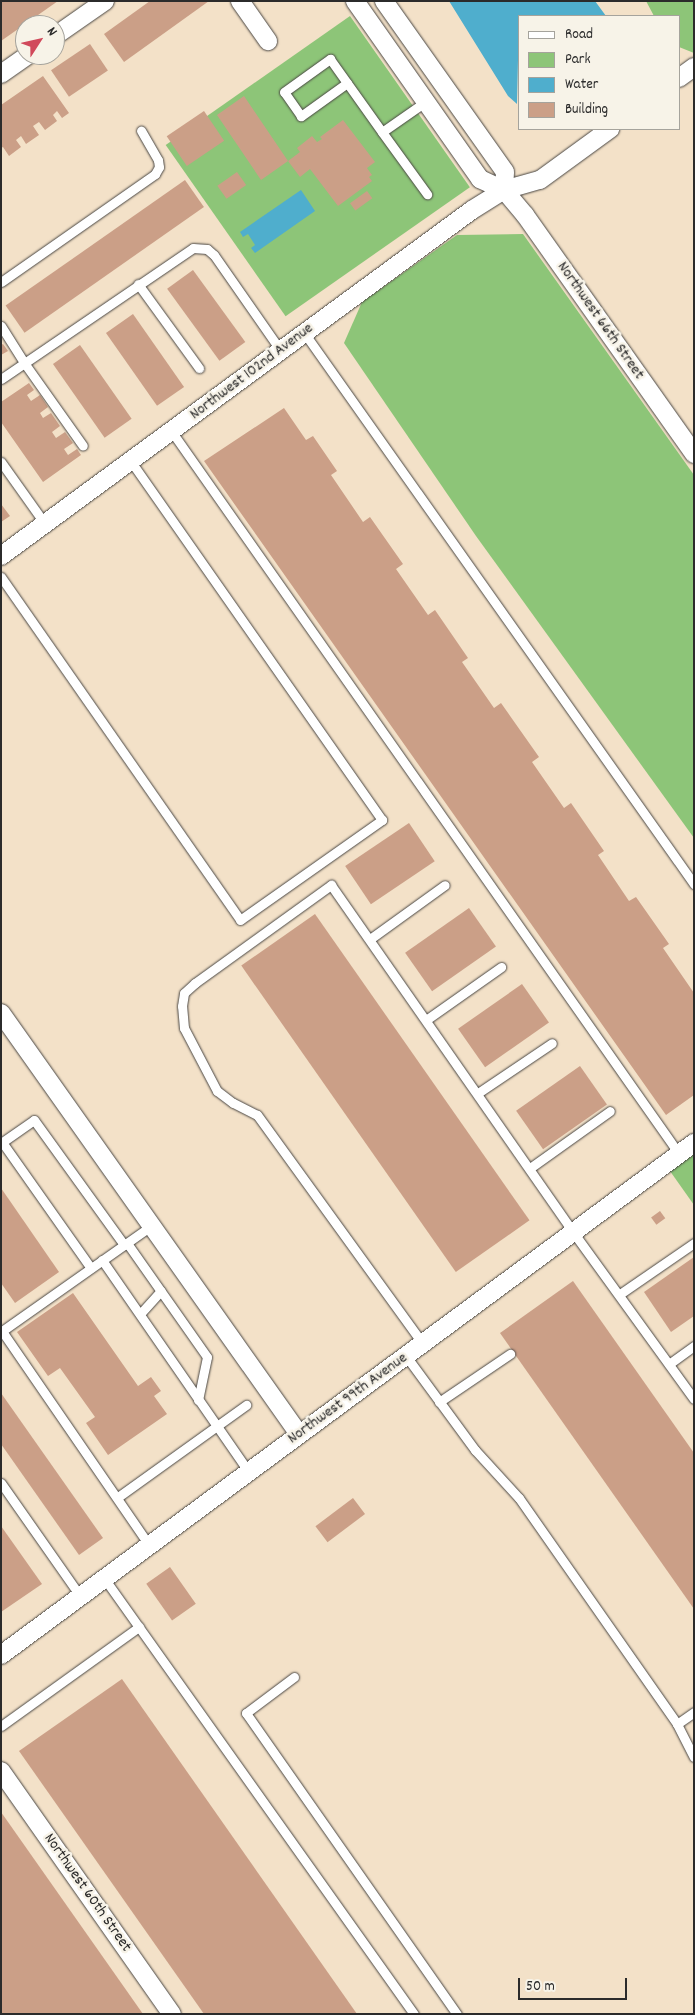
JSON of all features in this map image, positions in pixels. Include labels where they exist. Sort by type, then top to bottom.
[{"type":"street","points":[[65,29],[105,1]]},
{"type":"street","points":[[240,1],[268,41]]},
{"type":"street","name":"Northwest 66th Street","points":[[355,1],[480,179],[504,190],[694,454]]},
{"type":"street","name":"Northwest 66th Street","points":[[384,1],[505,172],[504,190]]},
{"type":"street","points":[[1,74],[15,64]]},
{"type":"street","points":[[680,77],[694,67]]},
{"type":"street","name":"Northwest 102nd Avenue","points":[[1,556],[472,210],[504,190],[540,180],[609,130]]},
{"type":"street","points":[[4,1024],[299,1434]]},
{"type":"street","name":"Northwest 99th Avenue","points":[[1,1654],[694,1143]]},
{"type":"street","name":"Northwest 60th Street","points":[[1,1771],[172,2014]]},
{"type":"lane","points":[[347,83],[301,116],[284,92],[330,59],[428,194]]},
{"type":"lane","points":[[382,132],[426,102]]},
{"type":"lane","points":[[1,282],[155,174],[159,167],[158,160],[141,130]]},
{"type":"lane","points":[[1,379],[189,249],[198,247],[214,255],[281,351]]},
{"type":"lane","points":[[138,284],[198,368]]},
{"type":"lane","points":[[1,326],[25,364],[83,446]]},
{"type":"lane","points":[[305,334],[694,884]]},
{"type":"lane","points":[[172,432],[679,1154]]},
{"type":"lane","points":[[1,462],[45,524]]},
{"type":"lane","points":[[1,577],[240,920],[382,820],[131,462]]},
{"type":"lane","points":[[423,1344],[257,1116],[233,1103],[217,1090],[184,1028],[182,1006],[184,993],[194,983],[331,885],[478,1093],[573,1232],[620,1294],[694,1399]]},
{"type":"lane","points":[[370,939],[445,885]]},
{"type":"lane","points":[[426,1020],[501,967]]},
{"type":"lane","points":[[478,1093],[552,1043]]},
{"type":"lane","points":[[530,1168],[610,1111]]},
{"type":"lane","points":[[91,1268],[2,1142],[34,1120],[208,1356],[198,1400]]},
{"type":"lane","points":[[149,1546],[2,1330],[151,1226]]},
{"type":"lane","points":[[620,1294],[694,1243]]},
{"type":"lane","points":[[102,1260],[249,1472]]},
{"type":"lane","points":[[140,1314],[161,1291]]},
{"type":"lane","points":[[669,1364],[694,1346]]},
{"type":"lane","points":[[439,1402],[510,1354]]},
{"type":"lane","points":[[406,1356],[475,1450],[519,1498],[677,1724],[694,1756]]},
{"type":"lane","points":[[118,1498],[246,1405]]},
{"type":"lane","points":[[1,1482],[80,1596]]},
{"type":"lane","points":[[104,1578],[414,2014]]},
{"type":"lane","points":[[1,1726],[139,1627]]},
{"type":"lane","points":[[294,1677],[246,1713],[457,2014]]},
{"type":"lane","points":[[677,1724],[694,1712]]},
{"type":"green space","points":[[646,1],[694,1],[694,53],[680,47],[680,15],[653,15]]},
{"type":"green space","points":[[350,16],[470,187],[286,316],[166,145]]},
{"type":"green space","points":[[523,234],[694,475],[694,838],[476,536],[344,343],[362,302],[457,235]]},
{"type":"green space","points":[[694,1144],[694,1205],[665,1164]]},
{"type":"water","points":[[449,1],[595,1],[605,15],[518,15],[517,104],[508,96]]},
{"type":"water","points":[[301,190],[315,211],[255,253],[251,248],[255,245],[248,234],[243,237],[240,232]]},
{"type":"building","points":[[1,1],[58,1],[38,15],[15,15],[15,31],[1,41]]},
{"type":"building","points":[[150,1],[209,1],[124,62],[104,34]]},
{"type":"building","points":[[90,44],[108,71],[69,97],[51,70],[59,65],[65,65],[65,61]]},
{"type":"building","points":[[43,76],[69,113],[62,118],[57,111],[53,115],[57,121],[45,130],[39,122],[33,126],[39,135],[26,144],[21,136],[16,140],[21,147],[9,156],[3,147],[1,148],[1,105]]},
{"type":"building","points":[[244,96],[288,161],[261,180],[217,115]]},
{"type":"building","points":[[204,111],[224,141],[187,166],[167,136]]},
{"type":"building","points":[[343,120],[375,162],[367,168],[372,175],[369,177],[372,181],[338,206],[310,169],[300,177],[288,161],[300,152],[297,148],[312,136],[317,142],[322,139],[320,137]]},
{"type":"building","points":[[237,172],[246,185],[227,199],[217,186]]},
{"type":"building","points":[[185,180],[204,207],[25,333],[6,306]]},
{"type":"building","points":[[367,191],[372,198],[355,211],[350,203]]},
{"type":"building","points":[[193,270],[245,342],[219,361],[167,289]]},
{"type":"building","points":[[133,314],[184,387],[157,406],[106,333]]},
{"type":"building","points":[[3,344],[8,351],[1,355],[1,345]]},
{"type":"building","points":[[80,345],[132,419],[105,438],[53,364]]},
{"type":"building","points":[[29,383],[34,390],[27,395],[31,401],[40,395],[48,407],[40,413],[43,418],[51,413],[60,426],[52,432],[56,438],[65,432],[73,443],[64,449],[68,455],[77,449],[81,455],[43,482],[1,422],[1,402]]},
{"type":"building","points":[[284,408],[306,440],[313,436],[337,471],[331,475],[363,522],[370,517],[403,564],[396,569],[428,615],[435,610],[468,658],[462,662],[494,708],[501,703],[539,757],[532,762],[564,808],[571,803],[604,851],[598,855],[629,901],[636,897],[669,944],[663,948],[694,993],[694,1095],[666,1115],[204,461]]},
{"type":"building","points":[[1,504],[10,516],[1,522]]},
{"type":"building","points":[[409,823],[435,861],[371,904],[345,866]]},
{"type":"building","points":[[469,908],[496,947],[432,991],[405,953]]},
{"type":"building","points":[[315,914],[530,1220],[456,1272],[241,966]]},
{"type":"building","points":[[522,984],[549,1023],[485,1067],[458,1029]]},
{"type":"building","points":[[580,1066],[607,1105],[543,1149],[516,1111]]},
{"type":"building","points":[[1,1188],[59,1272],[15,1303],[1,1283]]},
{"type":"building","points":[[660,1211],[665,1218],[656,1225],[651,1217]]},
{"type":"building","points":[[694,1257],[694,1316],[671,1332],[644,1292]]},
{"type":"building","points":[[573,1281],[694,1453],[694,1609],[500,1333]]},
{"type":"building","points":[[73,1293],[138,1386],[151,1377],[161,1391],[154,1396],[167,1414],[108,1455],[86,1423],[95,1417],[60,1368],[48,1376],[17,1332]]},
{"type":"building","points":[[1,1393],[103,1538],[79,1555],[1,1444]]},
{"type":"building","points":[[353,1498],[365,1514],[328,1542],[315,1526]]},
{"type":"building","points":[[1,1526],[42,1584],[1,1612]]},
{"type":"building","points":[[170,1567],[196,1604],[172,1620],[146,1584]]},
{"type":"building","points":[[122,1679],[357,2014],[204,2014],[19,1751]]},
{"type":"building","points":[[1,1812],[143,2014],[1,2014]]}]
